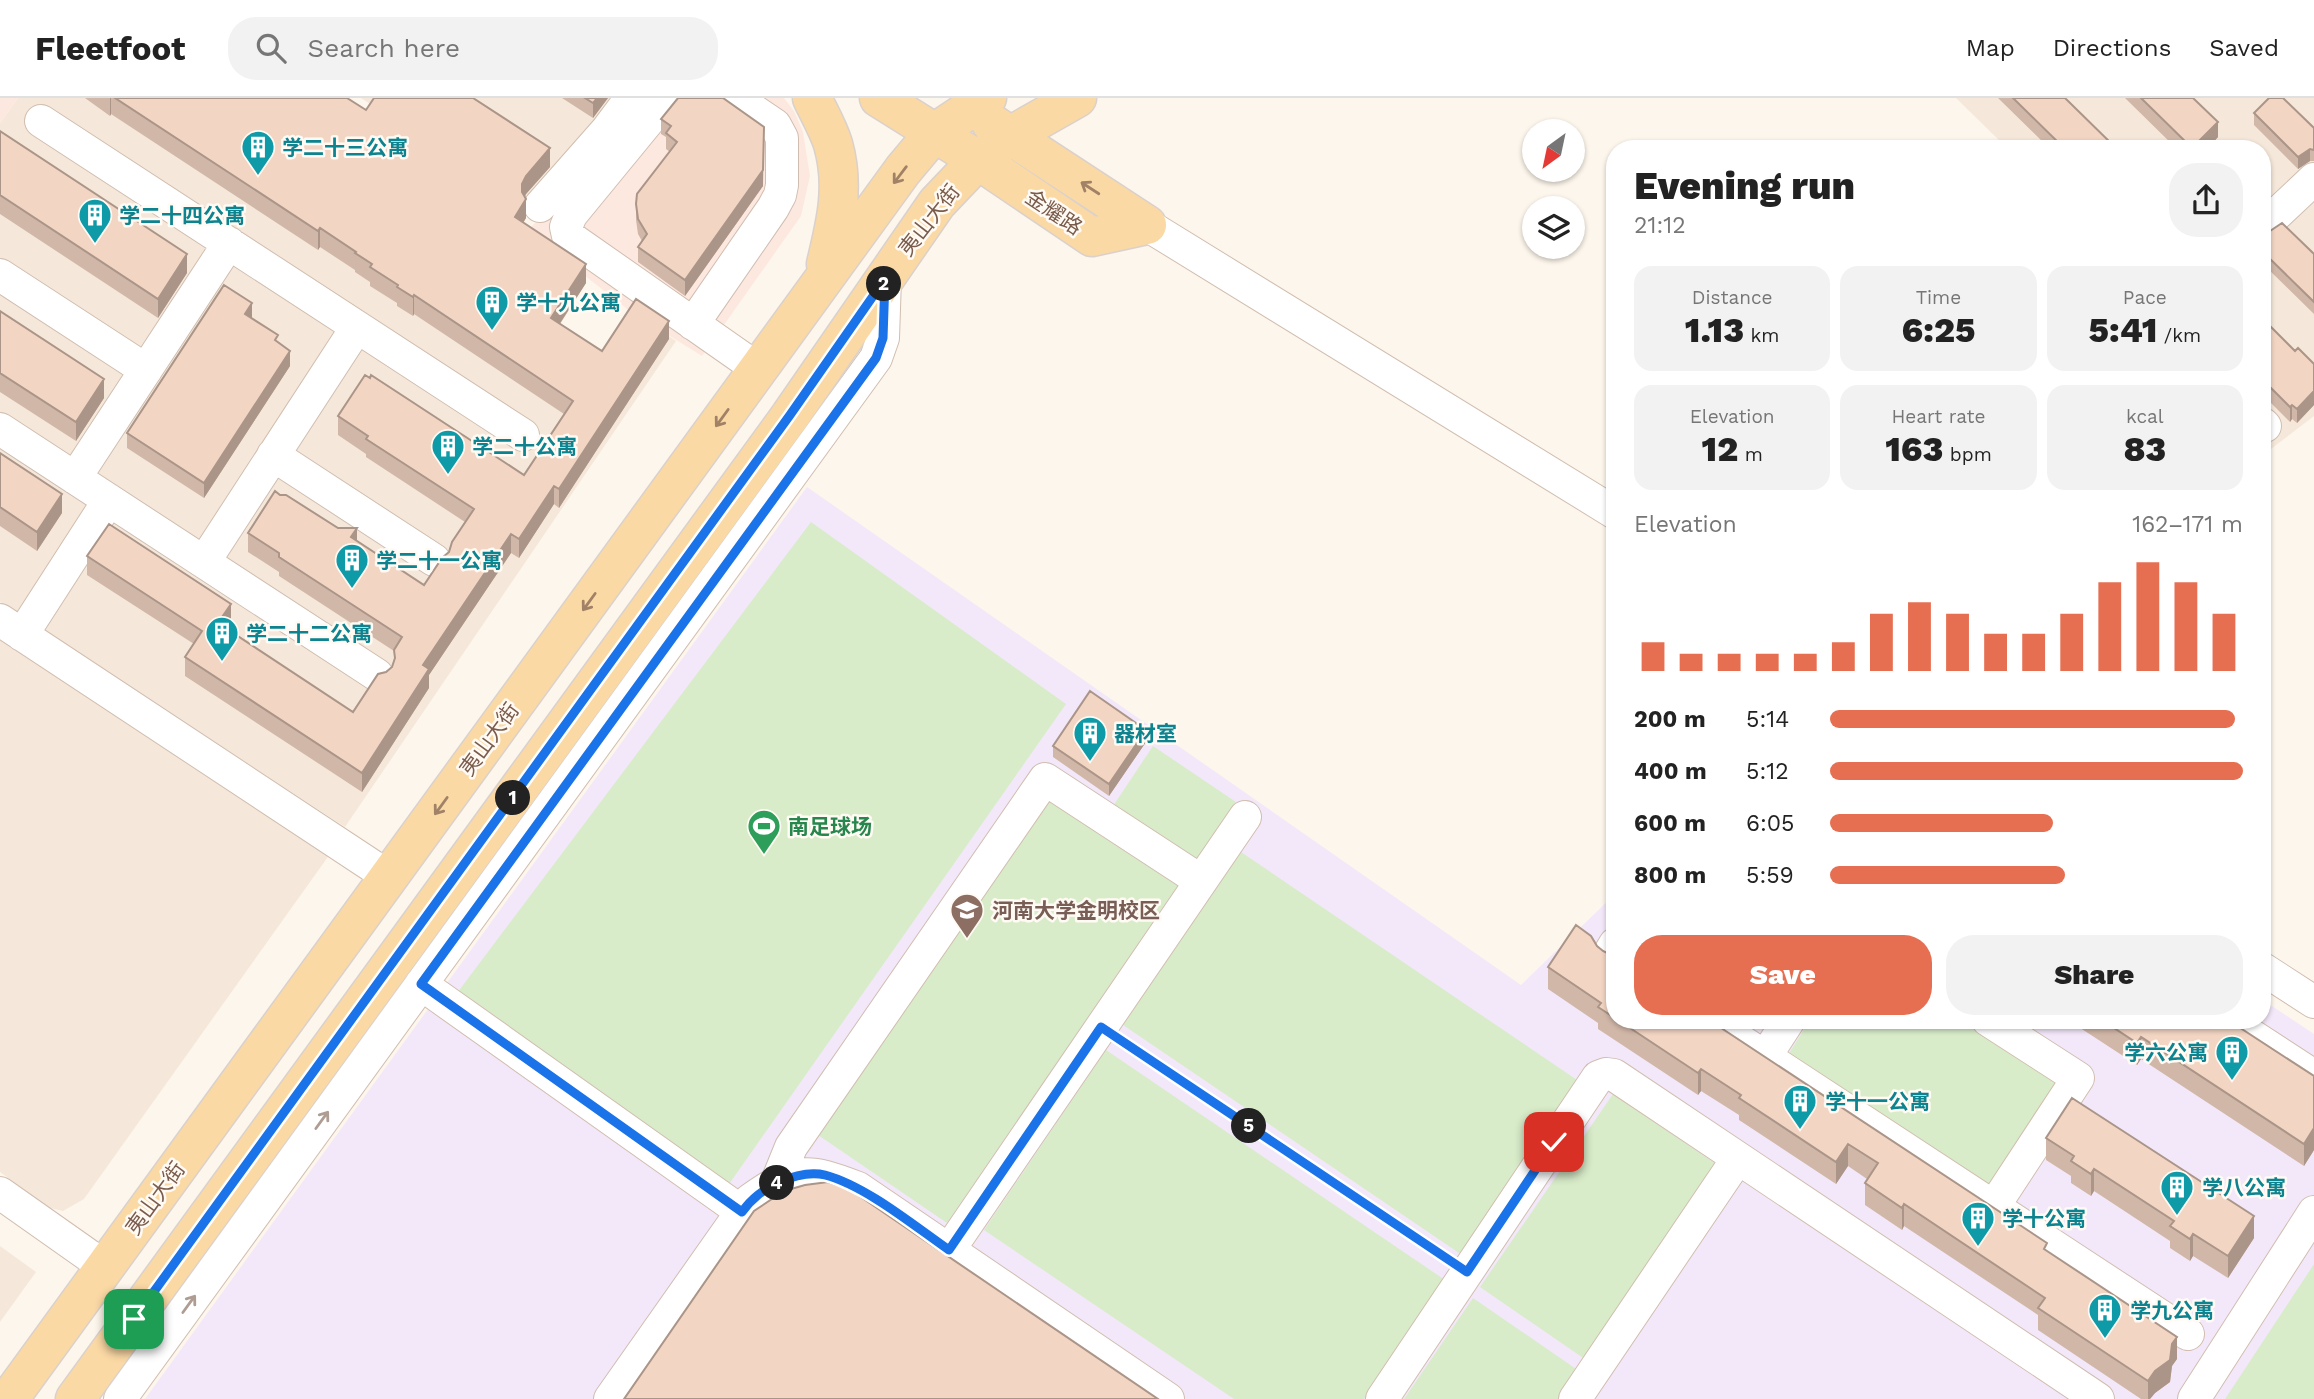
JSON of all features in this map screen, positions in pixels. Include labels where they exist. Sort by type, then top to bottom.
[{"type":"main road","points":[[812,98],[833,143],[839,183],[838,215],[821,282]]},
{"type":"main road","name":"金耀路","points":[[878,98],[978,160],[1092,237],[1147,225]]},
{"type":"main road","name":"夷山大街","points":[[75,1399],[790,415],[937,203],[978,160],[1010,136],[1077,98]]},
{"type":"main road","name":"夷山大街","points":[[9,1399],[903,170],[934,133],[969,102]]},
{"type":"main road","name":"金耀路","points":[[969,102],[1010,136],[1147,225]]},
{"type":"street","points":[[540,206],[607,130],[631,98]]},
{"type":"street","points":[[667,98],[570,215],[566,228],[568,236],[758,369]]},
{"type":"street","points":[[693,324],[774,208],[782,185],[782,138],[778,130],[775,125],[734,98]]},
{"type":"street","points":[[41,121],[523,435]]},
{"type":"street","points":[[2271,220],[2314,180]]},
{"type":"street","points":[[1147,225],[1606,507]]},
{"type":"street","points":[[75,478],[229,243]]},
{"type":"street","points":[[0,275],[146,370]]},
{"type":"street","points":[[120,1399],[876,358],[883,338],[885,279]]},
{"type":"street","points":[[204,562],[357,327]]},
{"type":"street","points":[[0,429],[377,675]]},
{"type":"street","points":[[273,456],[433,560]]},
{"type":"street","points":[[109,500],[11,627],[389,877]]},
{"type":"street","points":[[776,1184],[791,1147],[1045,779],[1201,881]]},
{"type":"street","points":[[949,1250],[1245,817]]},
{"type":"street","points":[[2271,974],[2314,1002]]},
{"type":"street","points":[[421,984],[742,1212]]},
{"type":"street","points":[[1723,1029],[2189,1334]]},
{"type":"street","points":[[1765,1057],[1783,1029]]},
{"type":"street","points":[[1994,1206],[2078,1078],[2002,1029]]},
{"type":"street","points":[[2242,1029],[2314,1076]]},
{"type":"street","points":[[1382,1399],[1598,1077],[1606,1074],[1614,1075],[2098,1399]]},
{"type":"street","points":[[1575,1399],[1738,1158]]},
{"type":"street","points":[[610,1399],[750,1200],[796,1174],[823,1174],[858,1188],[1168,1399]]},
{"type":"street","points":[[0,1193],[105,1267]]},
{"type":"street","points":[[2194,1399],[2314,1212]]},
{"type":"path","points":[[1101,1027],[1467,1272]]},
{"type":"shaded area","points":[[0,98],[18,98],[0,123]]},
{"type":"shaded area","points":[[18,98],[202,98],[601,357],[631,312],[676,341],[345,827],[0,602],[0,123]]},
{"type":"shaded area","points":[[361,98],[641,98],[541,216]]},
{"type":"shaded area","points":[[641,98],[784,98],[794,111],[803,132],[810,176],[801,216],[702,356],[631,312],[528,231]]},
{"type":"shaded area","points":[[1956,98],[2314,98],[2314,416],[2271,449],[2271,140],[1999,140]]},
{"type":"shaded area","name":"河南大学金明校区","points":[[807,487],[1521,985],[1606,903],[1606,1029],[2271,1029],[2271,1005],[2314,1034],[2314,1399],[145,1399]]},
{"type":"shaded area","points":[[0,635],[330,854],[84,1199],[63,1211],[50,1208],[0,1172]]},
{"type":"shaded area","points":[[0,1246],[36,1272],[0,1322]]},
{"type":"green space","points":[[811,522],[1066,704],[720,1197],[445,1009]]},
{"type":"green space","points":[[1153,746],[1236,802],[1192,868],[1109,812]]},
{"type":"green space","points":[[1050,796],[1179,884],[947,1223],[818,1135]]},
{"type":"green space","points":[[1241,852],[1580,1082],[1462,1255],[1123,1025]]},
{"type":"green space","points":[[1804,1029],[1980,1029],[2059,1081],[1987,1190],[1786,1058]]},
{"type":"green space","points":[[1106,1050],[1445,1280],[1364,1399],[1234,1399],[984,1230]]},
{"type":"green space","points":[[1613,1094],[1722,1168],[1589,1362],[1480,1287]]},
{"type":"green space","points":[[2314,1264],[2314,1399],[2225,1399]]},
{"type":"green space","points":[[1473,1298],[1582,1373],[1564,1399],[1404,1399]]},
{"type":"building","points":[[115,98],[347,98],[366,110],[374,98],[473,98],[550,148],[526,176],[522,192],[526,199],[515,217],[586,264],[551,318],[602,351],[636,299],[669,321],[559,489],[554,486],[519,539],[511,534],[423,665],[429,669],[362,773],[185,657],[202,631],[87,556],[109,524],[231,604],[218,623],[353,712],[378,674],[392,667],[394,650],[402,637],[279,557],[279,553],[248,533],[275,491],[286,495],[338,528],[357,528],[351,537],[424,585],[449,552],[452,542],[474,509],[366,439],[368,436],[338,416],[365,375],[370,378],[371,375],[524,475],[573,401],[414,295],[413,297],[397,287],[398,285],[370,267],[372,264],[320,228],[318,231]]},
{"type":"building","points":[[678,98],[723,98],[764,127],[763,170],[685,280],[638,247],[647,234],[638,219],[636,204],[637,194],[677,142],[666,133],[671,126],[661,119]]},
{"type":"building","points":[[2013,98],[2065,98],[2108,140],[2056,140]]},
{"type":"building","points":[[2141,98],[2193,98],[2218,122],[2200,140],[2184,140]]},
{"type":"building","points":[[2269,98],[2283,98],[2314,128],[2314,150],[2310,149],[2298,157],[2254,113]]},
{"type":"building","name":"学二十四公寓","points":[[0,131],[187,254],[158,299],[0,195]]},
{"type":"building","points":[[2282,223],[2314,254],[2314,302],[2271,260],[2271,230]]},
{"type":"building","points":[[224,285],[252,303],[245,314],[278,335],[275,340],[290,351],[204,483],[127,433]]},
{"type":"building","points":[[0,311],[104,379],[76,422],[0,373]]},
{"type":"building","points":[[2271,327],[2295,351],[2298,348],[2314,364],[2314,391],[2297,409],[2292,405],[2290,407],[2271,388]]},
{"type":"building","points":[[0,453],[62,494],[37,532],[0,507]]},
{"type":"building","points":[[1090,691],[1146,730],[1109,784],[1053,746]]},
{"type":"building","points":[[1576,925],[1591,936],[1597,946],[1606,952],[1606,1012],[1598,1007],[1601,1003],[1548,967]]},
{"type":"building","points":[[1632,1029],[1723,1029],[2047,1243],[2044,1249],[2177,1337],[2172,1344],[2170,1360],[2155,1371],[2148,1381],[2038,1308],[2045,1298],[1904,1204],[1902,1208],[1865,1183],[1878,1163],[1848,1144],[1836,1162],[1739,1098],[1741,1095],[1701,1069],[1698,1073]]},
{"type":"building","points":[[2116,1029],[2242,1029],[2314,1076],[2314,1128],[2304,1144],[2141,1037],[2137,1043]]},
{"type":"building","points":[[2072,1098],[2254,1216],[2228,1256],[2193,1234],[2190,1239],[2170,1226],[2174,1221],[2094,1169],[2091,1174],[2071,1161],[2074,1156],[2046,1138]]},
{"type":"building","points":[[828,1182],[849,1189],[1158,1399],[624,1399],[754,1211],[784,1191]]},
{"type":"place","name":"学二十三公寓","points":[[258,177]]},
{"type":"place","name":"学二十四公寓","points":[[95,245]]},
{"type":"place","name":"学十九公寓","points":[[492,332]]},
{"type":"place","name":"学二十公寓","points":[[448,476]]},
{"type":"place","name":"学二十一公寓","points":[[352,590]]},
{"type":"place","name":"学二十二公寓","points":[[222,663]]},
{"type":"place","name":"器材室","points":[[1090,763]]},
{"type":"place","name":"南足球场","points":[[764,856]]},
{"type":"place","name":"河南大学金明校区","points":[[967,940]]},
{"type":"place","name":"学六公寓","points":[[2232,1082]]},
{"type":"place","name":"学十一公寓","points":[[1800,1131]]},
{"type":"place","name":"学八公寓","points":[[2177,1217]]},
{"type":"place","name":"学十公寓","points":[[1978,1248]]},
{"type":"place","name":"学九公寓","points":[[2105,1340]]},
{"type":"route","points":[[134,1319],[790,415],[885,279],[883,338],[876,358],[421,984],[742,1212],[750,1200],[768,1187],[796,1174],[823,1174],[858,1188],[949,1250],[1101,1027],[1467,1272],[1554,1142]]}]
